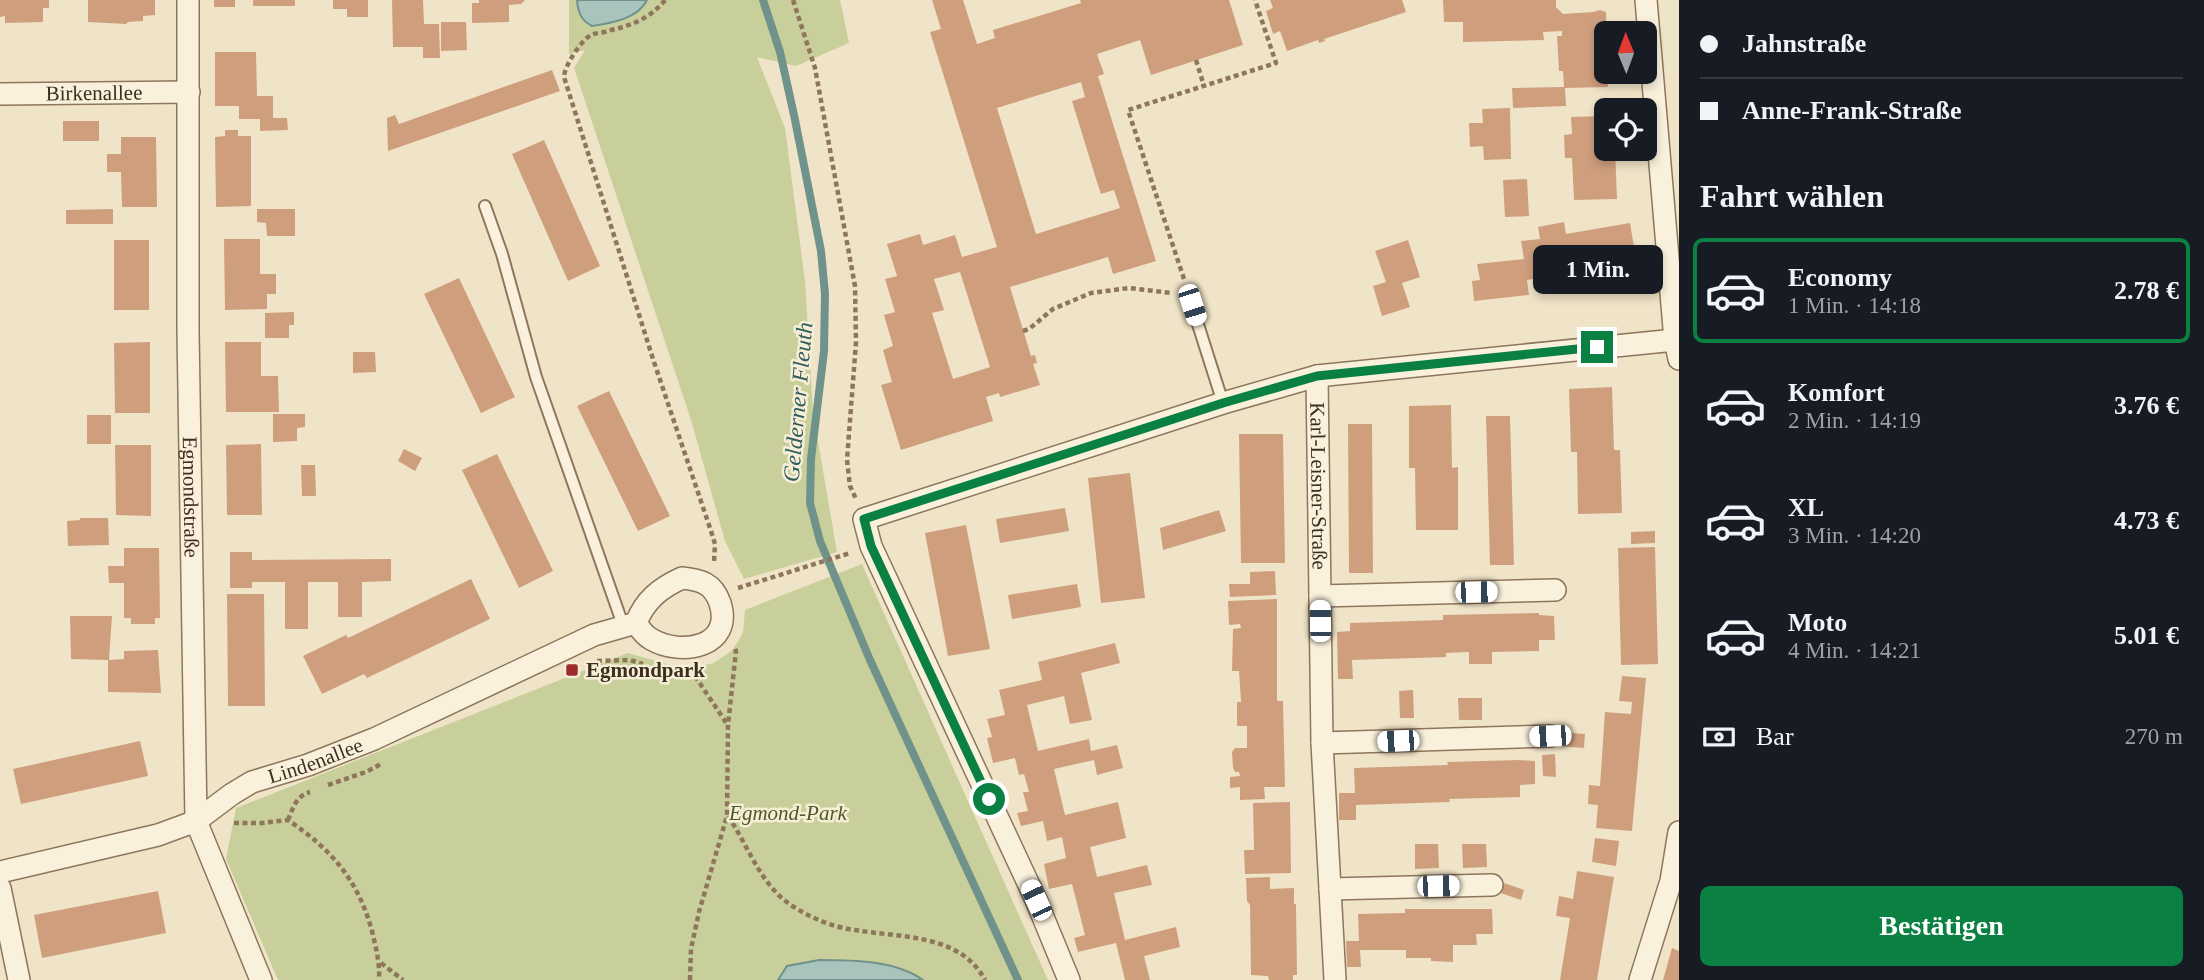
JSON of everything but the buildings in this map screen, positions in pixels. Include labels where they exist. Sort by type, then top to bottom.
[{"type":"street","name":"Egmondstraße","points":[[188,0],[188,331],[196,821],[261,980]]},
{"type":"street","points":[[1069,980],[1030,888],[871,546],[864,519],[1223,403],[1317,376],[1677,349],[1646,0]]},
{"type":"street","name":"Birkenallee","points":[[0,94],[189,92]]},
{"type":"street","name":"Karl-Leisner-Straße","points":[[1317,376],[1322,743],[1335,980]]},
{"type":"street","points":[[682,579],[698,580],[715,592],[723,613],[722,624],[716,636],[706,643],[692,648],[678,648],[648,638],[629,624],[650,598],[664,586],[682,579]]},
{"type":"street","name":"Karl-Leisner-Straße","points":[[1320,596],[1555,590]]},
{"type":"street","name":"Lindenallee","points":[[0,872],[158,835],[196,821],[252,782],[307,765],[374,739],[594,635],[629,624]]},
{"type":"street","points":[[1322,743],[1550,736]]},
{"type":"street","points":[[1640,980],[1671,881],[1679,832]]},
{"type":"street","points":[[1330,889],[1492,885]]},
{"type":"street","points":[[0,888],[19,980]]},
{"type":"lane","points":[[485,206],[502,254],[541,390],[629,624]]},
{"type":"lane","points":[[1187,291],[1223,403]]},
{"type":"path","points":[[665,0],[646,18],[591,35],[568,65],[564,77],[715,544],[715,592],[858,550]]},
{"type":"path","points":[[793,0],[815,68],[854,274],[856,342],[847,460],[850,486],[864,519]]},
{"type":"path","points":[[1023,331],[1052,309],[1091,293],[1129,288],[1167,293],[1187,291],[1128,110],[1276,63],[1255,0]]},
{"type":"path","points":[[1196,60],[1205,86]]},
{"type":"path","points":[[690,980],[691,949],[699,912],[727,816],[727,725],[736,651],[722,624]]},
{"type":"path","points":[[692,648],[695,677],[727,725]]},
{"type":"path","points":[[588,662],[630,660],[656,667]]},
{"type":"path","points":[[669,670],[695,677]]},
{"type":"path","points":[[328,785],[366,772],[386,759]]},
{"type":"path","points":[[288,820],[303,794],[315,790]]},
{"type":"path","points":[[727,816],[769,884],[795,908],[836,926],[916,937],[936,943],[973,961],[985,980]]},
{"type":"path","points":[[196,821],[262,823],[288,820],[308,834],[348,874],[358,891],[380,962],[379,980]]},
{"type":"path","points":[[380,962],[403,980]]},
{"type":"green space","points":[[569,0],[577,0],[577,6],[592,26],[631,16],[647,0],[840,0],[849,43],[796,66],[757,57],[785,128],[805,281],[813,412],[837,552],[744,579],[725,541],[691,420],[574,68],[585,50],[569,54]]},
{"type":"green space","name":"Egmond-Park","points":[[862,564],[1048,980],[278,980],[226,859],[236,808],[628,653],[674,666],[714,663],[731,651],[738,642],[743,632],[745,610]]},
{"type":"water","points":[[577,0],[647,0],[631,16],[592,26],[581,16]]},
{"type":"water","points":[[819,960],[887,965],[912,973],[923,980],[778,980],[787,966]]},
{"type":"waterway","name":"Gelderner Fleuth","points":[[763,0],[780,52],[821,251],[825,294],[824,351],[811,459],[810,503],[820,541],[870,660],[1018,980]]},
{"type":"place","name":"Egmondpark","points":[[572,670]]},
{"type":"route","points":[[989,799],[871,546],[864,519],[1223,403],[1317,376],[1597,347]]}]
